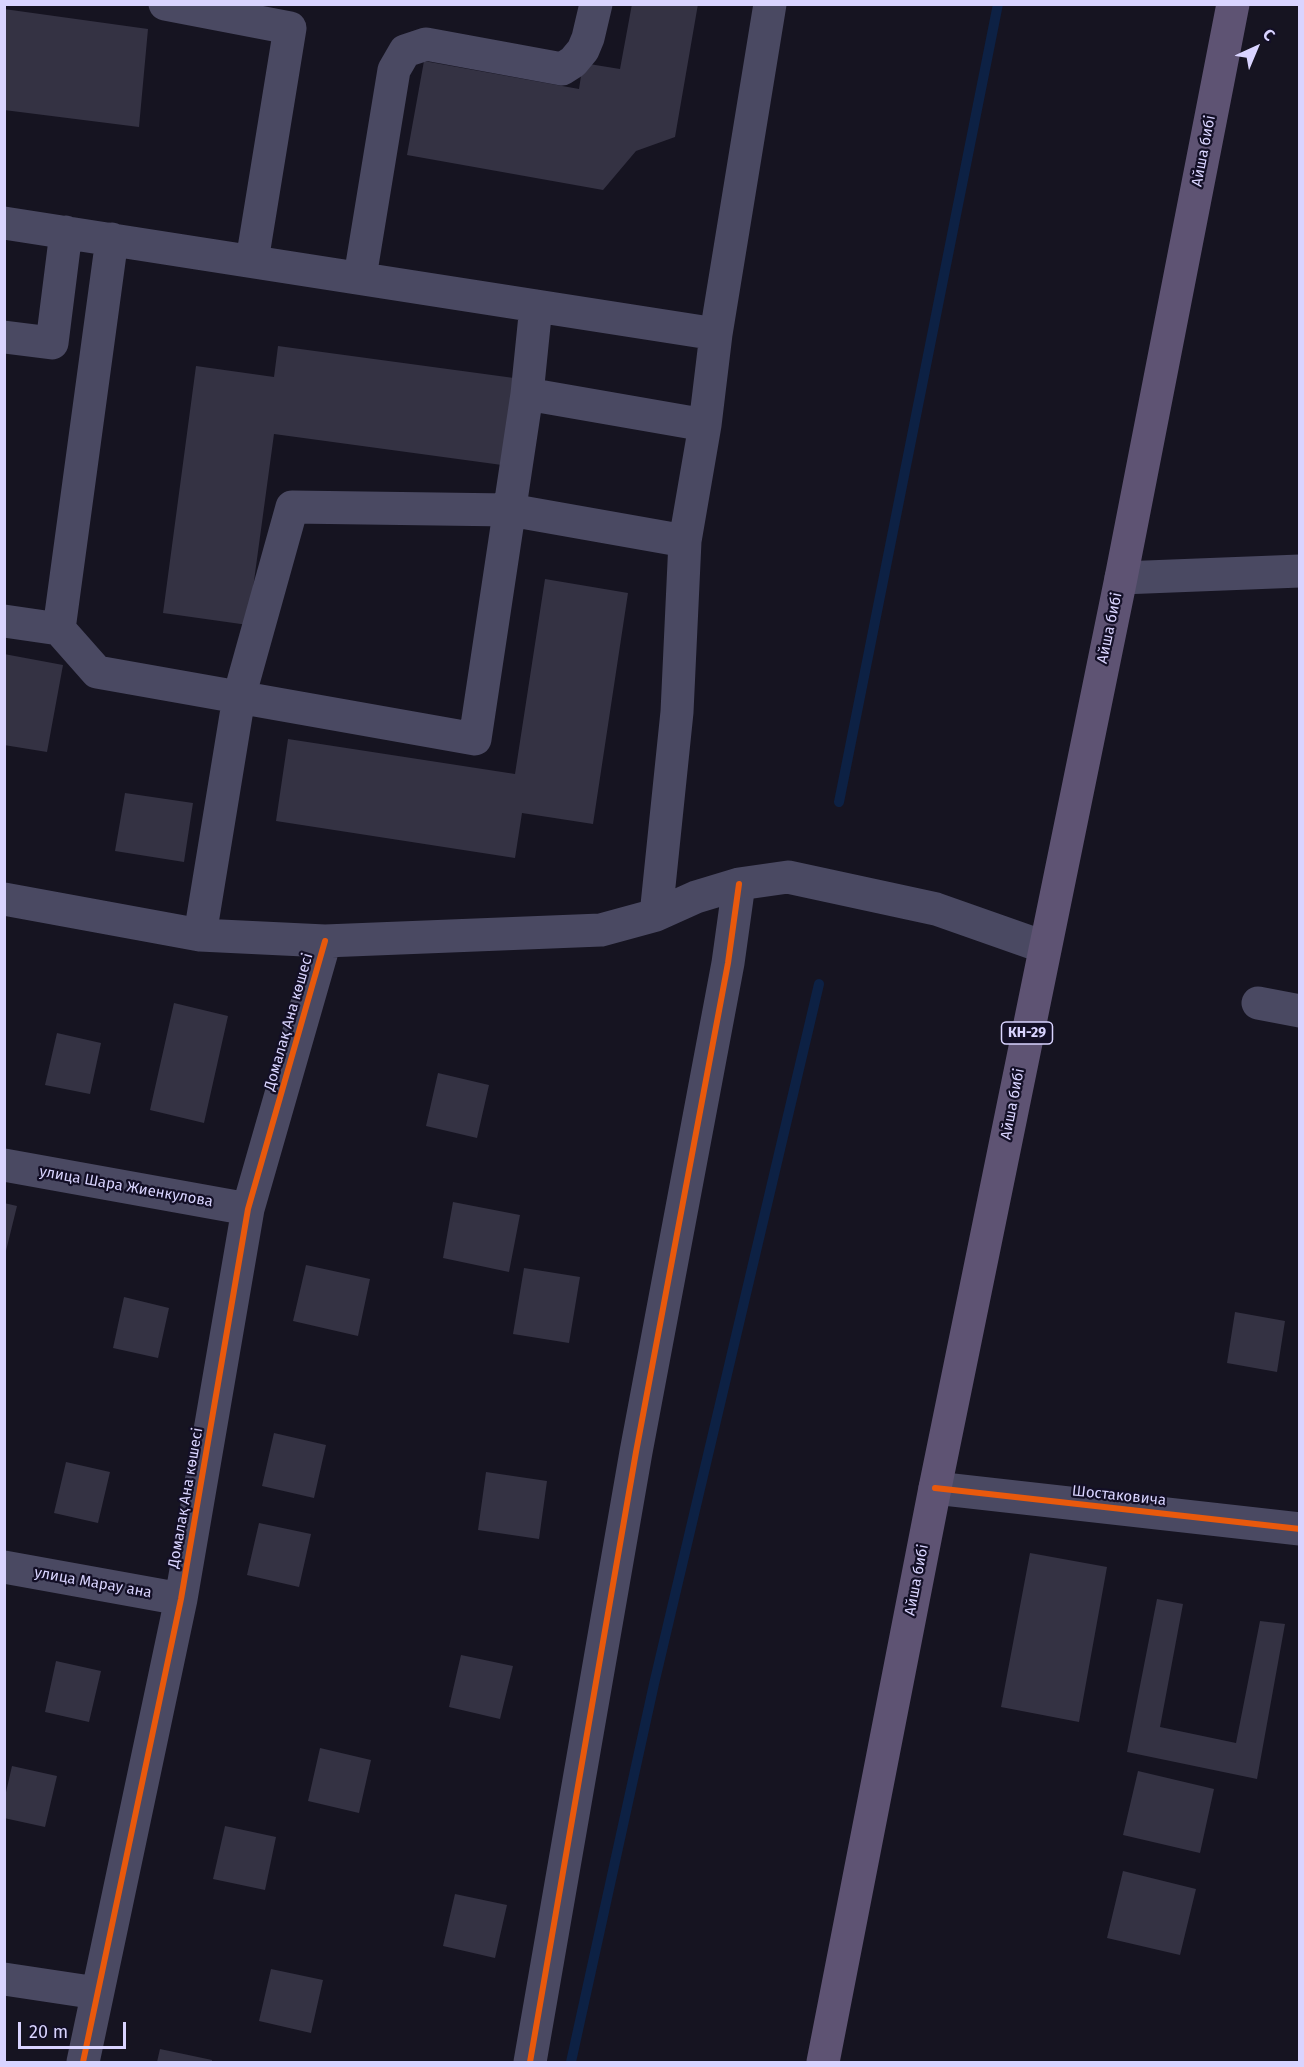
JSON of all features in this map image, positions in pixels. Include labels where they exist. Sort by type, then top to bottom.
[{"type":"main road","name":"Айша бибі","points":[[823,2062],[935,1488],[1121,578],[1233,4]]},
{"type":"street","points":[[165,4],[290,28],[252,261]]},
{"type":"street","points":[[360,277],[394,70],[405,51],[426,44],[562,69],[573,62],[583,50],[596,4]]},
{"type":"street","points":[[656,915],[677,712],[685,541],[770,4]]},
{"type":"street","points":[[4,223],[716,334]]},
{"type":"street","points":[[4,337],[52,343],[66,232]]},
{"type":"street","points":[[59,629],[112,239]]},
{"type":"street","points":[[4,621],[59,629],[97,672],[476,740],[527,394],[536,306]]},
{"type":"street","points":[[527,394],[705,425]]},
{"type":"street","points":[[201,935],[239,697],[292,507],[510,510],[685,541]]},
{"type":"street","points":[[1121,578],[1299,571]]},
{"type":"street","points":[[4,899],[201,935],[325,941],[601,930],[656,915],[696,897],[739,884],[788,877],[936,909],[1044,947]]},
{"type":"street","points":[[530,2062],[636,1452],[728,963],[739,884]]},
{"type":"street","name":"Домалақ Ана көшесі","points":[[83,2062],[181,1599],[248,1209],[325,941]]},
{"type":"street","points":[[1258,1003],[1299,1011]]},
{"type":"street","name":"улица Шара Жиенкулова","points":[[4,1165],[248,1209]]},
{"type":"street","name":"Шостаковича","points":[[935,1488],[1299,1529]]},
{"type":"street","name":"улица Марау ана","points":[[4,1568],[181,1599]]},
{"type":"street","points":[[4,1979],[97,1993]]},
{"type":"building","points":[[632,4],[698,4],[675,137],[636,151],[603,190],[407,155],[424,61],[579,89],[583,63],[620,69]]},
{"type":"building","points":[[4,9],[148,29],[139,127],[4,110]]},
{"type":"building","points":[[278,346],[514,378],[502,465],[274,434],[248,625],[163,613],[196,366],[274,377]]},
{"type":"building","points":[[545,579],[628,593],[593,824],[522,813],[515,858],[276,821],[288,739],[515,774]]},
{"type":"building","points":[[4,654],[63,665],[47,752],[4,745]]},
{"type":"building","points":[[125,793],[193,803],[184,862],[115,851]]},
{"type":"building","points":[[174,1003],[228,1016],[204,1123],[150,1110]]},
{"type":"building","points":[[57,1033],[101,1043],[90,1094],[45,1085]]},
{"type":"building","points":[[438,1073],[489,1085],[477,1138],[426,1126]]},
{"type":"building","points":[[453,1202],[520,1215],[509,1272],[443,1258]]},
{"type":"building","points":[[4,1203],[17,1206],[5,1255],[4,1255]]},
{"type":"building","points":[[306,1265],[370,1279],[358,1336],[293,1321]]},
{"type":"building","points":[[524,1268],[580,1277],[569,1343],[513,1334]]},
{"type":"building","points":[[124,1297],[169,1308],[158,1358],[113,1348]]},
{"type":"building","points":[[1235,1312],[1285,1321],[1277,1372],[1227,1363]]},
{"type":"building","points":[[274,1433],[326,1445],[314,1498],[262,1486]]},
{"type":"building","points":[[66,1462],[110,1472],[98,1523],[54,1513]]},
{"type":"building","points":[[486,1472],[547,1481],[539,1539],[478,1530]]},
{"type":"building","points":[[259,1523],[311,1534],[299,1587],[247,1575]]},
{"type":"building","points":[[1030,1553],[1107,1567],[1079,1722],[1001,1707]]},
{"type":"building","points":[[1157,1599],[1183,1604],[1160,1727],[1236,1743],[1260,1621],[1285,1624],[1257,1779],[1127,1752]]},
{"type":"building","points":[[461,1655],[513,1666],[500,1719],[449,1707]]},
{"type":"building","points":[[56,1661],[101,1671],[89,1722],[45,1712]]},
{"type":"building","points":[[320,1748],[371,1760],[359,1813],[308,1801]]},
{"type":"building","points":[[12,1766],[57,1776],[45,1827],[4,1818],[4,1801]]},
{"type":"building","points":[[1138,1771],[1214,1789],[1200,1853],[1123,1835]]},
{"type":"building","points":[[225,1826],[276,1837],[265,1890],[213,1879]]},
{"type":"building","points":[[1123,1871],[1196,1889],[1180,1955],[1107,1938]]},
{"type":"building","points":[[455,1894],[507,1905],[495,1958],[443,1946]]},
{"type":"building","points":[[271,1969],[323,1980],[311,2033],[259,2021]]},
{"type":"building","points":[[160,2049],[212,2060],[212,2062],[157,2062]]},
{"type":"waterway","points":[[839,802],[998,4]]},
{"type":"waterway","points":[[571,2062],[654,1684],[819,984]]},
{"type":"cycle path","points":[[530,2062],[636,1452],[728,963],[739,884]]},
{"type":"cycle path","points":[[83,2062],[181,1599],[248,1209],[325,941]]},
{"type":"cycle path","points":[[935,1488],[1300,1529]]}]
